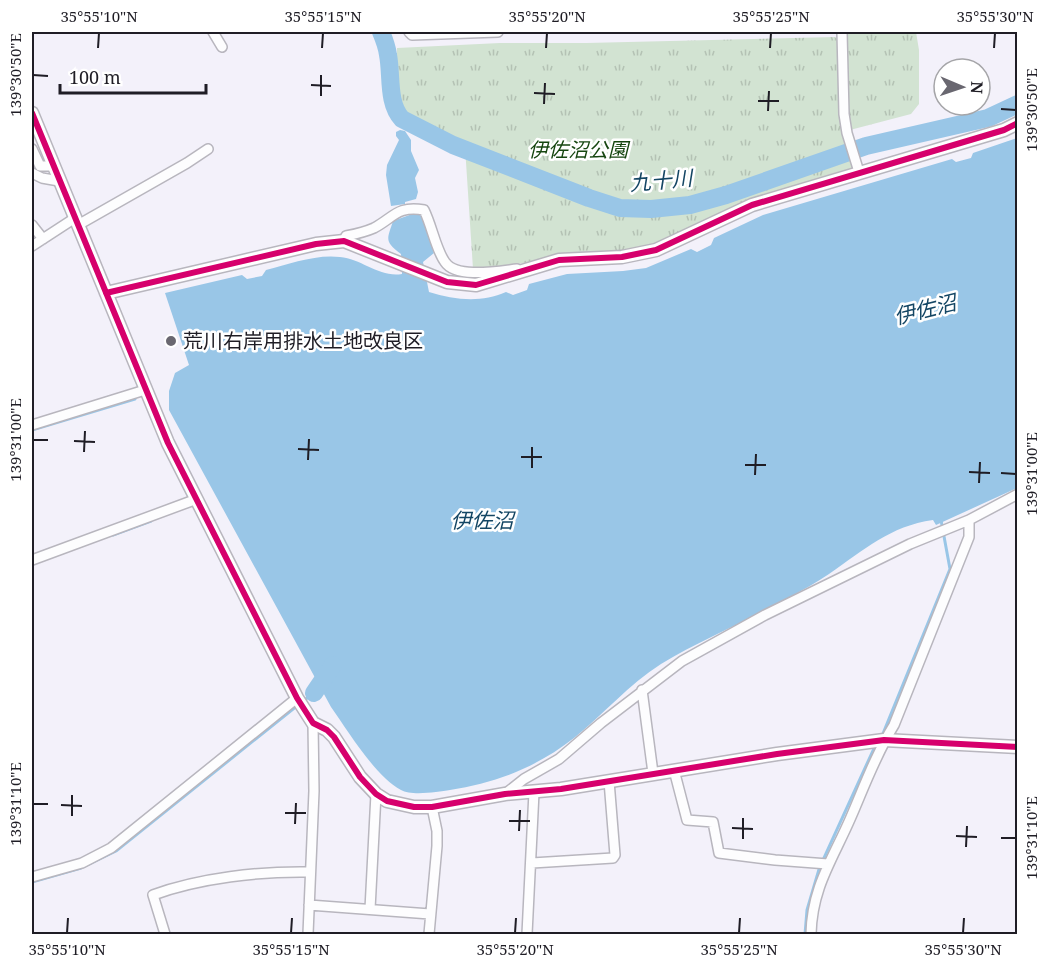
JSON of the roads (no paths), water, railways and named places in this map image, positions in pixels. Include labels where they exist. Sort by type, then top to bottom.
[{"type":"street","points":[[213,32],[222,46]]},
{"type":"street","points":[[409,32],[411,35],[498,32]]},
{"type":"street","points":[[842,32],[844,114],[859,172]]},
{"type":"street","points":[[32,113],[168,443],[297,698],[313,723],[327,730],[334,737],[360,777],[376,794],[400,805],[432,807],[505,794],[534,792],[884,740],[1017,747]]},
{"type":"street","points":[[106,293],[316,244],[344,241],[447,282],[476,285],[559,260],[622,257],[656,250],[752,205],[1004,130],[1017,123]]},
{"type":"street","points":[[32,149],[39,166],[54,166]]},
{"type":"street","points":[[32,246],[188,164],[208,149]]},
{"type":"street","points":[[32,173],[42,178],[59,181]]},
{"type":"street","points":[[344,241],[345,236],[378,226],[395,213],[416,209],[424,210],[431,223],[444,262],[452,270],[494,272],[540,266]]},
{"type":"street","points":[[32,225],[43,239]]},
{"type":"street","points":[[32,425],[145,390]]},
{"type":"street","points":[[505,794],[524,779],[559,759],[642,690],[682,661],[765,615],[910,543],[969,520],[1017,494]]},
{"type":"street","points":[[32,560],[197,499]]},
{"type":"street","points":[[811,934],[812,918],[828,864],[884,740],[894,725],[969,537],[969,520]]},
{"type":"street","points":[[642,690],[653,773]]},
{"type":"street","points":[[32,877],[82,862],[111,848],[297,698]]},
{"type":"street","points":[[308,934],[314,791],[313,723]]},
{"type":"street","points":[[674,770],[687,820],[713,822],[719,853],[775,861],[828,864]]},
{"type":"street","points":[[532,863],[613,858],[615,855],[609,781]]},
{"type":"street","points":[[527,934],[534,792]]},
{"type":"street","points":[[370,909],[376,794]]},
{"type":"street","points":[[429,934],[437,846],[437,831],[432,807]]},
{"type":"street","points":[[165,934],[153,895],[166,890],[231,877],[274,871],[310,872]]},
{"type":"street","points":[[309,904],[430,914]]},
{"type":"water","points":[[405,131],[411,140],[411,151],[419,170],[415,178],[418,192],[416,199],[405,202],[405,204],[391,206],[386,175],[387,165],[399,140],[396,132]]},
{"type":"water","name":"伊佐沼","points":[[1017,138],[1015,169],[1018,184],[1017,488],[936,525],[933,520],[890,533],[805,589],[661,664],[638,681],[574,738],[531,765],[484,783],[439,792],[405,792],[381,774],[331,707],[169,410],[169,391],[175,373],[189,365],[165,293],[242,275],[247,279],[262,276],[266,270],[303,260],[331,256],[348,258],[386,273],[402,274],[401,254],[389,243],[388,236],[393,221],[415,213],[422,216],[434,253],[423,262],[429,292],[468,299],[487,298],[506,292],[513,295],[527,290],[529,284],[567,274],[646,268],[691,249],[697,252],[711,245],[714,238],[763,215],[952,159],[956,162],[971,158],[973,153]]},
{"type":"waterway","name":"九十川","points":[[381,32],[388,52],[392,97],[402,119],[453,145],[620,208],[651,209],[690,205],[726,195],[866,146],[988,118],[1018,104]]},
{"type":"waterway","points":[[32,430],[135,399]]},
{"type":"waterway","points":[[882,736],[950,569],[941,520]]},
{"type":"waterway","points":[[113,535],[151,521]]},
{"type":"waterway","name":"伊佐沼","points":[[314,693],[333,665]]},
{"type":"waterway","points":[[303,701],[314,693]]},
{"type":"waterway","points":[[32,882],[81,868],[116,851],[298,705]]},
{"type":"waterway","points":[[823,860],[876,744]]},
{"type":"waterway","points":[[805,934],[807,910],[820,866]]},
{"type":"place","name":"荒川右岸用排水土地改良区","points":[[171,341]]},
{"type":"park label","name":"伊佐沼公園","points":[[578,150]]}]
